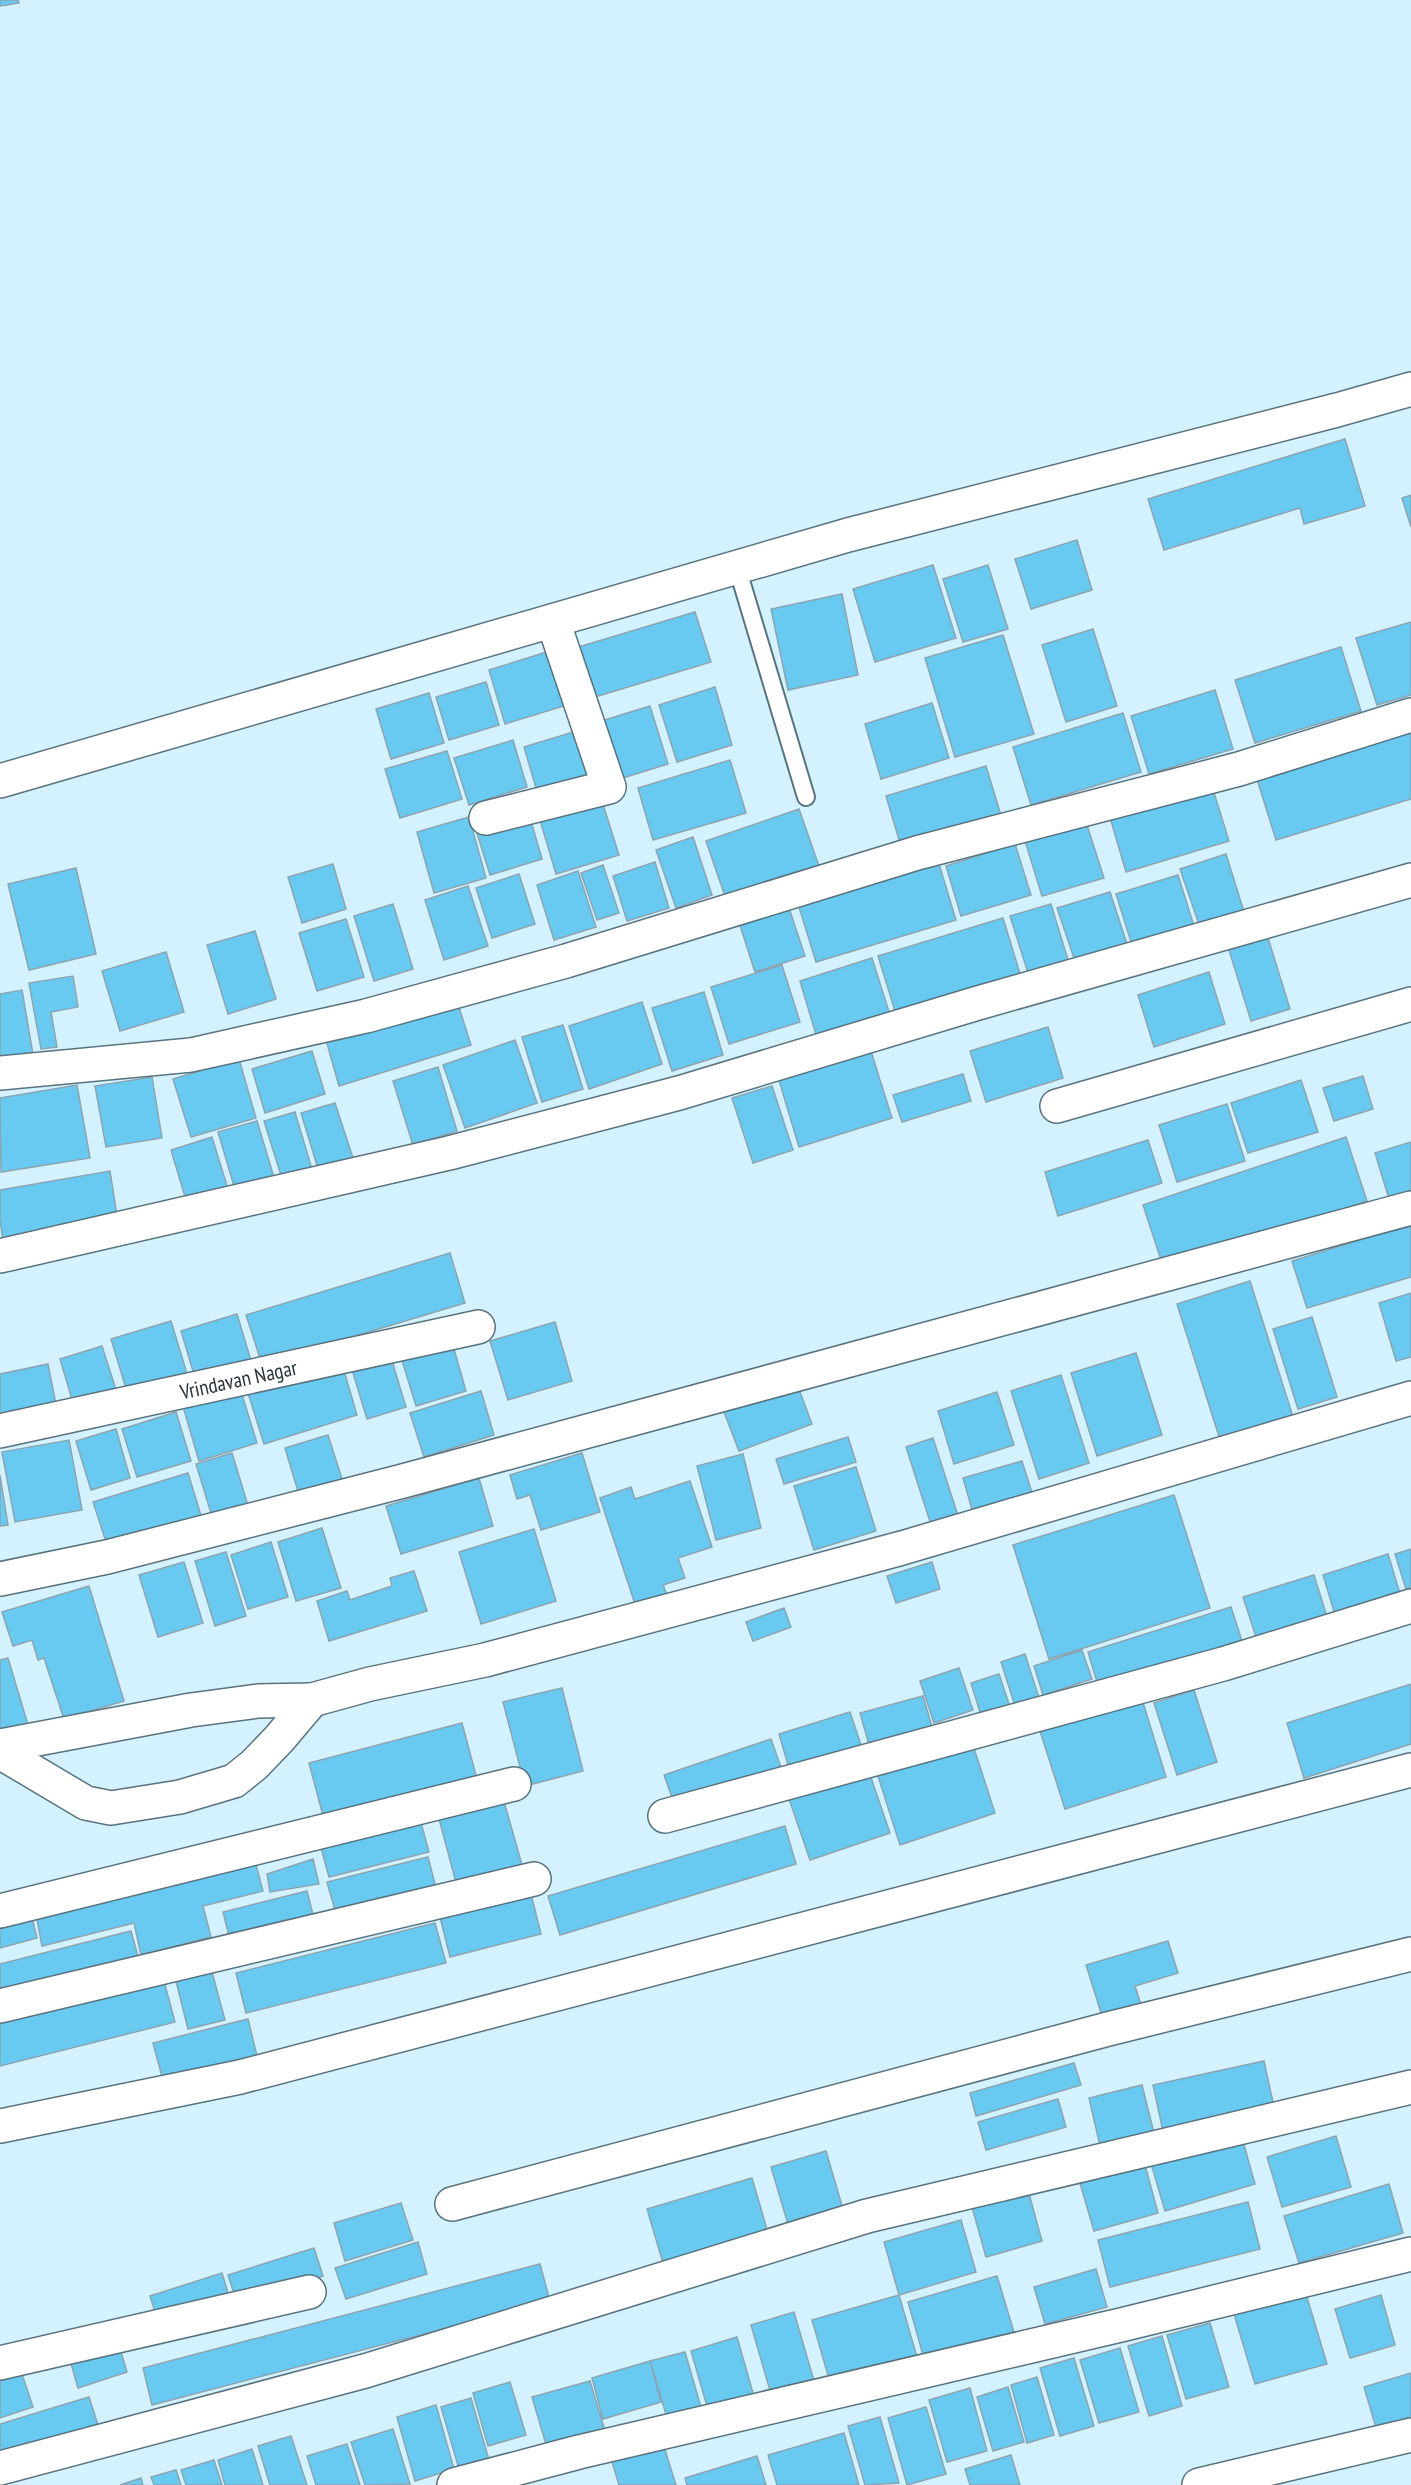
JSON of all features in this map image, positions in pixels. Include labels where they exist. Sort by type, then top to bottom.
[{"type":"street","points":[[0,781],[848,535],[1411,389]]},
{"type":"street","points":[[486,818],[609,787],[553,621]]},
{"type":"street","points":[[0,1073],[191,1055],[366,1016],[566,961],[917,853],[1239,769],[1411,715]]},
{"type":"street","points":[[0,1256],[448,1154],[679,1093],[989,1000],[1411,880]]},
{"type":"street","points":[[1057,1106],[1411,1004]]},
{"type":"street","points":[[0,1579],[107,1557],[415,1478],[1411,1208]]},
{"type":"street","name":"Vrindavan Nagar","points":[[0,1431],[478,1327]]},
{"type":"street","points":[[0,1746],[191,1710],[258,1701],[312,1700],[370,1683],[485,1660],[902,1548],[1411,1398]]},
{"type":"street","points":[[665,1816],[1223,1664],[1411,1606]]},
{"type":"street","points":[[0,1752],[86,1803],[111,1808],[157,1802],[234,1781],[279,1740],[312,1700]]},
{"type":"street","points":[[0,2126],[240,2077],[1411,1770]]},
{"type":"street","points":[[0,1911],[514,1784]]},
{"type":"street","points":[[0,2006],[534,1879]]},
{"type":"street","points":[[452,2204],[1108,2029],[1411,1954]]},
{"type":"street","points":[[0,2468],[365,2371],[867,2216],[1411,2087]]},
{"type":"street","points":[[454,2485],[579,2452],[1125,2324],[1411,2254]]},
{"type":"street","points":[[0,2364],[309,2292]]},
{"type":"street","points":[[1199,2485],[1411,2435]]},
{"type":"lane","points":[[737,567],[806,796]]},
{"type":"building","points":[[0,0],[18,0],[19,3],[0,6]]},
{"type":"building","points":[[1345,439],[1365,506],[1304,524],[1300,508],[1164,550],[1148,499]]},
{"type":"building","points":[[1411,495],[1411,527],[1402,498]]},
{"type":"building","points":[[1077,540],[1092,590],[1031,609],[1015,559]]},
{"type":"building","points":[[933,565],[956,638],[875,662],[853,589]]},
{"type":"building","points":[[988,565],[1008,629],[963,642],[943,579]]},
{"type":"building","points":[[842,594],[858,675],[788,690],[771,609]]},
{"type":"building","points":[[695,612],[711,662],[588,699],[572,649]]},
{"type":"building","points":[[1411,622],[1411,695],[1377,705],[1356,638]]},
{"type":"building","points":[[1093,629],[1117,706],[1066,722],[1042,645]]},
{"type":"building","points":[[1003,635],[1034,734],[955,757],[925,658]]},
{"type":"building","points":[[1341,647],[1361,711],[1255,743],[1235,680]]},
{"type":"building","points":[[550,651],[567,705],[505,724],[489,670]]},
{"type":"building","points":[[486,682],[499,725],[449,740],[436,697]]},
{"type":"building","points":[[715,687],[732,745],[677,762],[659,705]]},
{"type":"building","points":[[1215,690],[1233,749],[1149,774],[1131,716]]},
{"type":"building","points":[[429,693],[444,743],[391,759],[376,709]]},
{"type":"building","points":[[932,703],[949,758],[881,779],[865,724]]},
{"type":"building","points":[[650,706],[668,764],[613,781],[595,723]]},
{"type":"building","points":[[1123,713],[1141,772],[1031,805],[1013,747]]},
{"type":"building","points":[[1411,728],[1411,799],[1276,840],[1256,776]]},
{"type":"building","points":[[580,730],[595,781],[539,798],[524,747]]},
{"type":"building","points":[[513,740],[527,787],[469,805],[454,758]]},
{"type":"building","points":[[447,751],[462,799],[400,818],[385,769]]},
{"type":"building","points":[[730,760],[746,813],[653,840],[638,788]]},
{"type":"building","points":[[986,766],[1003,822],[903,853],[886,796]]},
{"type":"building","points":[[1211,783],[1229,841],[1126,872],[1109,814]]},
{"type":"building","points":[[602,801],[619,855],[556,874],[540,820]]},
{"type":"building","points":[[799,809],[820,869],[727,902],[706,841]]},
{"type":"building","points":[[529,814],[542,859],[490,875],[476,830]]},
{"type":"building","points":[[469,817],[486,878],[434,893],[417,832]]},
{"type":"building","points":[[1086,822],[1104,878],[1042,896],[1025,841]]},
{"type":"building","points":[[693,837],[712,895],[676,908],[656,850]]},
{"type":"building","points":[[1015,844],[1031,895],[961,916],[946,866]]},
{"type":"building","points":[[1226,854],[1245,915],[1201,930],[1180,869]]},
{"type":"building","points":[[655,862],[669,908],[627,921],[613,876]]},
{"type":"building","points":[[333,864],[346,909],[302,923],[288,877]]},
{"type":"building","points":[[939,864],[956,920],[816,962],[799,907]]},
{"type":"building","points":[[603,865],[619,913],[597,920],[581,873]]},
{"type":"building","points":[[76,868],[96,954],[29,970],[8,884]]},
{"type":"building","points":[[578,871],[596,927],[554,940],[537,885]]},
{"type":"building","points":[[519,874],[535,924],[492,938],[476,888]]},
{"type":"building","points":[[1178,875],[1194,926],[1132,945],[1116,894]]},
{"type":"building","points":[[468,886],[488,946],[444,960],[425,900]]},
{"type":"building","points":[[1110,892],[1127,944],[1075,961],[1057,908]]},
{"type":"building","points":[[787,902],[805,956],[755,972],[737,916]]},
{"type":"building","points":[[393,904],[413,969],[374,981],[354,916]]},
{"type":"building","points":[[1051,904],[1068,960],[1028,973],[1010,916]]},
{"type":"building","points":[[1003,918],[1020,974],[895,1011],[878,956]]},
{"type":"building","points":[[346,919],[364,977],[317,991],[299,933]]},
{"type":"building","points":[[255,931],[276,999],[228,1014],[207,945]]},
{"type":"building","points":[[1268,938],[1290,1009],[1251,1021],[1229,950]]},
{"type":"building","points":[[166,952],[184,1012],[120,1031],[102,971]]},
{"type":"building","points":[[872,958],[890,1015],[817,1038],[800,981]]},
{"type":"building","points":[[782,965],[800,1022],[729,1044],[711,987]]},
{"type":"building","points":[[1209,972],[1225,1024],[1154,1047],[1138,995]]},
{"type":"building","points":[[73,976],[78,1007],[51,1012],[57,1047],[41,1049],[29,983]]},
{"type":"building","points":[[22,990],[35,1066],[0,1071],[0,994]]},
{"type":"building","points":[[704,992],[723,1055],[672,1071],[652,1008]]},
{"type":"building","points":[[457,1001],[471,1045],[339,1086],[326,1040]]},
{"type":"building","points":[[642,1002],[662,1064],[589,1089],[569,1026]]},
{"type":"building","points":[[563,1025],[583,1089],[542,1102],[522,1037]]},
{"type":"building","points":[[1048,1027],[1063,1078],[986,1102],[970,1051]]},
{"type":"building","points":[[515,1040],[537,1103],[465,1128],[443,1065]]},
{"type":"building","points":[[870,1048],[892,1118],[799,1147],[778,1077]]},
{"type":"building","points":[[312,1051],[325,1094],[265,1113],[252,1069]]},
{"type":"building","points":[[239,1059],[256,1118],[191,1137],[173,1079]]},
{"type":"building","points":[[438,1067],[457,1131],[413,1145],[393,1081]]},
{"type":"building","points":[[963,1074],[971,1101],[902,1122],[893,1095]]},
{"type":"building","points":[[1363,1076],[1373,1109],[1334,1121],[1323,1088]]},
{"type":"building","points":[[152,1077],[162,1138],[106,1147],[95,1086]]},
{"type":"building","points":[[1301,1080],[1318,1132],[1248,1153],[1231,1103]]},
{"type":"building","points":[[77,1085],[90,1158],[1,1172],[0,1098]]},
{"type":"building","points":[[772,1086],[793,1150],[753,1163],[732,1098]]},
{"type":"building","points":[[335,1103],[354,1161],[319,1172],[301,1113]]},
{"type":"building","points":[[1227,1104],[1245,1161],[1177,1182],[1159,1125]]},
{"type":"building","points":[[295,1112],[314,1176],[284,1185],[264,1121]]},
{"type":"building","points":[[257,1121],[276,1184],[237,1196],[218,1132]]},
{"type":"building","points":[[212,1137],[231,1199],[189,1210],[171,1150]]},
{"type":"building","points":[[1346,1137],[1367,1201],[1164,1269],[1143,1205]]},
{"type":"building","points":[[1148,1140],[1162,1183],[1058,1216],[1045,1172]]},
{"type":"building","points":[[1411,1142],[1411,1195],[1390,1202],[1375,1153]]},
{"type":"building","points":[[110,1171],[118,1222],[3,1241],[0,1190]]},
{"type":"building","points":[[1411,1224],[1411,1277],[1307,1308],[1292,1261]]},
{"type":"building","points":[[450,1253],[465,1303],[262,1364],[246,1315]]},
{"type":"building","points":[[1250,1281],[1295,1423],[1222,1446],[1177,1304]]},
{"type":"building","points":[[1411,1293],[1411,1357],[1396,1361],[1379,1303]]},
{"type":"building","points":[[237,1314],[252,1364],[196,1381],[181,1331]]},
{"type":"building","points":[[1312,1317],[1337,1397],[1298,1409],[1273,1329]]},
{"type":"building","points":[[171,1321],[188,1377],[128,1395],[111,1339]]},
{"type":"building","points":[[555,1322],[572,1381],[508,1400],[490,1341]]},
{"type":"building","points":[[452,1342],[466,1391],[416,1406],[401,1357]]},
{"type":"building","points":[[102,1346],[117,1393],[74,1406],[60,1359]]},
{"type":"building","points":[[389,1351],[406,1407],[367,1419],[350,1363]]},
{"type":"building","points":[[1136,1353],[1162,1435],[1097,1456],[1071,1373]]},
{"type":"building","points":[[48,1364],[58,1415],[0,1426],[0,1374]]},
{"type":"building","points":[[342,1364],[357,1415],[264,1444],[248,1393]]},
{"type":"building","points":[[1061,1375],[1089,1463],[1039,1479],[1011,1391]]},
{"type":"building","points":[[797,1384],[812,1424],[739,1451],[724,1412]]},
{"type":"building","points":[[239,1385],[257,1443],[199,1461],[182,1403]]},
{"type":"building","points":[[481,1391],[494,1435],[424,1457],[410,1413]]},
{"type":"building","points":[[997,1392],[1014,1445],[954,1464],[938,1411]]},
{"type":"building","points":[[176,1412],[191,1461],[137,1477],[122,1429]]},
{"type":"building","points":[[116,1429],[130,1478],[91,1490],[76,1441]]},
{"type":"building","points":[[328,1435],[344,1485],[300,1498],[285,1448]]},
{"type":"building","points":[[848,1437],[856,1462],[784,1484],[776,1459]]},
{"type":"building","points":[[933,1438],[960,1522],[933,1531],[906,1447]]},
{"type":"building","points":[[69,1440],[82,1510],[15,1522],[2,1452]]},
{"type":"building","points":[[232,1453],[250,1512],[214,1523],[196,1464]]},
{"type":"building","points":[[582,1453],[600,1512],[541,1530],[530,1495],[517,1499],[510,1475]]},
{"type":"building","points":[[743,1454],[761,1528],[716,1540],[697,1466]]},
{"type":"building","points":[[1022,1461],[1035,1502],[975,1520],[963,1478]]},
{"type":"building","points":[[856,1467],[876,1531],[814,1550],[794,1486]]},
{"type":"building","points":[[188,1473],[203,1522],[109,1551],[93,1502]]},
{"type":"building","points":[[0,1475],[8,1525],[0,1526]]},
{"type":"building","points":[[479,1478],[493,1526],[401,1554],[386,1506]]},
{"type":"building","points":[[690,1481],[712,1547],[678,1558],[685,1578],[663,1585],[668,1597],[636,1607],[600,1498],[631,1487],[635,1499]]},
{"type":"building","points":[[1174,1495],[1210,1608],[1049,1659],[1013,1545]]},
{"type":"building","points":[[322,1528],[341,1588],[296,1601],[278,1542]]},
{"type":"building","points":[[534,1529],[556,1601],[481,1624],[459,1552]]},
{"type":"building","points":[[271,1542],[288,1597],[248,1609],[231,1555]]},
{"type":"building","points":[[1411,1549],[1411,1587],[1406,1589],[1395,1554]]},
{"type":"building","points":[[226,1552],[246,1616],[215,1626],[195,1561]]},
{"type":"building","points":[[1388,1554],[1401,1597],[1336,1618],[1323,1575]]},
{"type":"building","points":[[184,1562],[203,1623],[158,1637],[139,1575]]},
{"type":"building","points":[[932,1562],[940,1589],[896,1603],[887,1576]]},
{"type":"building","points":[[414,1571],[427,1611],[329,1641],[317,1601],[347,1591],[350,1600],[392,1586],[390,1578]]},
{"type":"building","points":[[1314,1575],[1328,1620],[1258,1643],[1243,1597]]},
{"type":"building","points":[[89,1586],[124,1701],[64,1719],[44,1658],[38,1660],[32,1640],[13,1646],[2,1612]]},
{"type":"building","points":[[1231,1607],[1244,1647],[1100,1692],[1088,1652]]},
{"type":"building","points":[[784,1608],[791,1627],[753,1641],[746,1622]]},
{"type":"building","points":[[1082,1650],[1092,1679],[1043,1695],[1034,1666]]},
{"type":"building","points":[[1025,1654],[1039,1698],[1015,1706],[1001,1662]]},
{"type":"building","points":[[8,1658],[28,1725],[0,1733],[0,1660]]},
{"type":"building","points":[[959,1668],[973,1710],[934,1723],[920,1681]]},
{"type":"building","points":[[999,1674],[1013,1716],[984,1725],[971,1683]]},
{"type":"building","points":[[1411,1684],[1411,1744],[1304,1778],[1287,1723]]},
{"type":"building","points":[[562,1688],[583,1771],[525,1786],[503,1702]]},
{"type":"building","points":[[1194,1690],[1217,1762],[1177,1775],[1154,1703]]},
{"type":"building","points":[[923,1696],[933,1730],[870,1748],[860,1713]]},
{"type":"building","points":[[1141,1696],[1166,1777],[1065,1809],[1039,1728]]},
{"type":"building","points":[[850,1712],[861,1745],[789,1768],[779,1734]]},
{"type":"building","points":[[462,1723],[478,1783],[325,1823],[309,1763]]},
{"type":"building","points":[[771,1739],[782,1770],[675,1806],[664,1775]]},
{"type":"building","points":[[973,1745],[995,1813],[900,1845],[878,1776]]},
{"type":"building","points":[[867,1766],[890,1833],[810,1860],[787,1793]]},
{"type":"building","points":[[503,1798],[524,1872],[458,1890],[438,1815]]},
{"type":"building","points":[[420,1819],[429,1852],[329,1877],[320,1844]]},
{"type":"building","points":[[785,1826],[796,1864],[560,1935],[548,1896]]},
{"type":"building","points":[[254,1857],[263,1891],[203,1906],[211,1937],[141,1955],[134,1923],[42,1946],[35,1909]]},
{"type":"building","points":[[428,1857],[437,1892],[337,1917],[327,1882]]},
{"type":"building","points":[[313,1859],[319,1884],[270,1892],[267,1874]]},
{"type":"building","points":[[307,1891],[315,1923],[231,1944],[223,1912]]},
{"type":"building","points":[[531,1894],[541,1934],[450,1957],[440,1917]]},
{"type":"building","points":[[30,1909],[37,1938],[0,1948],[0,1917]]},
{"type":"building","points":[[435,1923],[446,1963],[246,2013],[236,1973]]},
{"type":"building","points":[[131,1931],[139,1960],[0,1995],[0,1964]]},
{"type":"building","points":[[1168,1941],[1178,1973],[1135,1986],[1143,2011],[1104,2022],[1086,1965]]},
{"type":"building","points":[[212,1972],[225,2020],[188,2029],[176,1981]]},
{"type":"building","points":[[164,1981],[175,2022],[0,2066],[0,2022]]},
{"type":"building","points":[[248,2019],[258,2060],[164,2084],[153,2043]]},
{"type":"building","points":[[1264,2061],[1274,2107],[1163,2131],[1153,2085]]},
{"type":"building","points":[[1074,2063],[1081,2085],[976,2116],[970,2093]]},
{"type":"building","points":[[1142,2085],[1155,2137],[1101,2150],[1089,2098]]},
{"type":"building","points":[[1058,2099],[1066,2127],[986,2150],[978,2122]]},
{"type":"building","points":[[1241,2134],[1255,2184],[1165,2211],[1150,2160]]},
{"type":"building","points":[[1336,2136],[1351,2187],[1282,2207],[1267,2157]]},
{"type":"building","points":[[826,2151],[843,2209],[788,2224],[771,2167]]},
{"type":"building","points":[[1145,2165],[1158,2213],[1094,2231],[1080,2183]]},
{"type":"building","points":[[752,2178],[768,2233],[663,2263],[647,2209]]},
{"type":"building","points":[[1389,2184],[1403,2233],[1299,2263],[1284,2216]]},
{"type":"building","points":[[1028,2190],[1042,2241],[986,2257],[972,2207]]},
{"type":"building","points":[[1248,2202],[1260,2249],[1110,2287],[1098,2240]]},
{"type":"building","points":[[401,2203],[413,2240],[345,2261],[334,2223]]},
{"type":"building","points":[[961,2220],[976,2272],[899,2295],[884,2242]]},
{"type":"building","points":[[418,2242],[427,2274],[346,2299],[335,2268]]},
{"type":"building","points":[[314,2248],[323,2276],[237,2302],[228,2275]]},
{"type":"building","points":[[540,2264],[550,2301],[152,2405],[143,2368]]},
{"type":"building","points":[[1096,2269],[1107,2307],[1045,2324],[1034,2287]]},
{"type":"building","points":[[222,2273],[231,2303],[159,2325],[150,2296]]},
{"type":"building","points":[[997,2276],[1017,2342],[927,2369],[908,2302]]},
{"type":"building","points":[[1306,2294],[1327,2364],[1255,2384],[1234,2314]]},
{"type":"building","points":[[899,2295],[919,2364],[832,2389],[812,2320]]},
{"type":"building","points":[[1381,2295],[1395,2345],[1350,2358],[1335,2309]]},
{"type":"building","points":[[794,2312],[814,2381],[771,2394],[751,2325]]},
{"type":"building","points":[[1210,2323],[1229,2387],[1186,2399],[1167,2335]]},
{"type":"building","points":[[1162,2336],[1182,2406],[1149,2416],[1128,2346]]},
{"type":"building","points":[[737,2337],[755,2400],[709,2413],[691,2351]]},
{"type":"building","points":[[119,2345],[127,2372],[78,2388],[70,2360]]},
{"type":"building","points":[[1120,2348],[1139,2412],[1099,2423],[1080,2360]]},
{"type":"building","points":[[685,2352],[703,2414],[669,2424],[650,2361]]},
{"type":"building","points":[[1074,2358],[1094,2426],[1060,2436],[1040,2368]]},
{"type":"building","points":[[650,2361],[661,2402],[603,2419],[592,2378]]},
{"type":"building","points":[[1411,2373],[1411,2432],[1380,2441],[1364,2387]]},
{"type":"building","points":[[22,2374],[33,2407],[0,2418],[0,2381]]},
{"type":"building","points":[[1037,2377],[1054,2435],[1027,2443],[1011,2385]]},
{"type":"building","points":[[590,2381],[606,2434],[548,2451],[532,2397]]},
{"type":"building","points":[[510,2382],[526,2435],[488,2446],[473,2393]]},
{"type":"building","points":[[1008,2387],[1024,2442],[993,2451],[977,2397]]},
{"type":"building","points":[[970,2388],[987,2451],[947,2462],[929,2400]]},
{"type":"building","points":[[89,2397],[99,2428],[0,2459],[0,2424]]},
{"type":"building","points":[[471,2398],[489,2460],[459,2469],[441,2407]]},
{"type":"building","points":[[436,2405],[454,2469],[415,2481],[397,2417]]},
{"type":"building","points":[[926,2407],[946,2474],[907,2485],[888,2418]]},
{"type":"building","points":[[880,2417],[899,2483],[865,2485],[848,2426]]},
{"type":"building","points":[[393,2429],[410,2484],[365,2485],[351,2442]]},
{"type":"building","points":[[844,2433],[859,2485],[777,2485],[768,2455]]},
{"type":"building","points":[[291,2436],[307,2485],[270,2485],[258,2446]]},
{"type":"building","points":[[662,2440],[676,2485],[619,2485],[610,2455]]},
{"type":"building","points":[[347,2444],[360,2485],[316,2485],[307,2456]]},
{"type":"building","points":[[252,2449],[263,2485],[225,2485],[218,2460]]},
{"type":"building","points":[[1011,2455],[1020,2485],[970,2485],[965,2469]]},
{"type":"building","points":[[757,2456],[766,2485],[687,2485],[685,2478]]},
{"type":"building","points":[[214,2460],[222,2485],[186,2485],[181,2470]]},
{"type":"building","points":[[176,2470],[181,2485],[154,2485],[151,2477]]},
{"type":"building","points":[[141,2478],[143,2485],[120,2485]]}]
